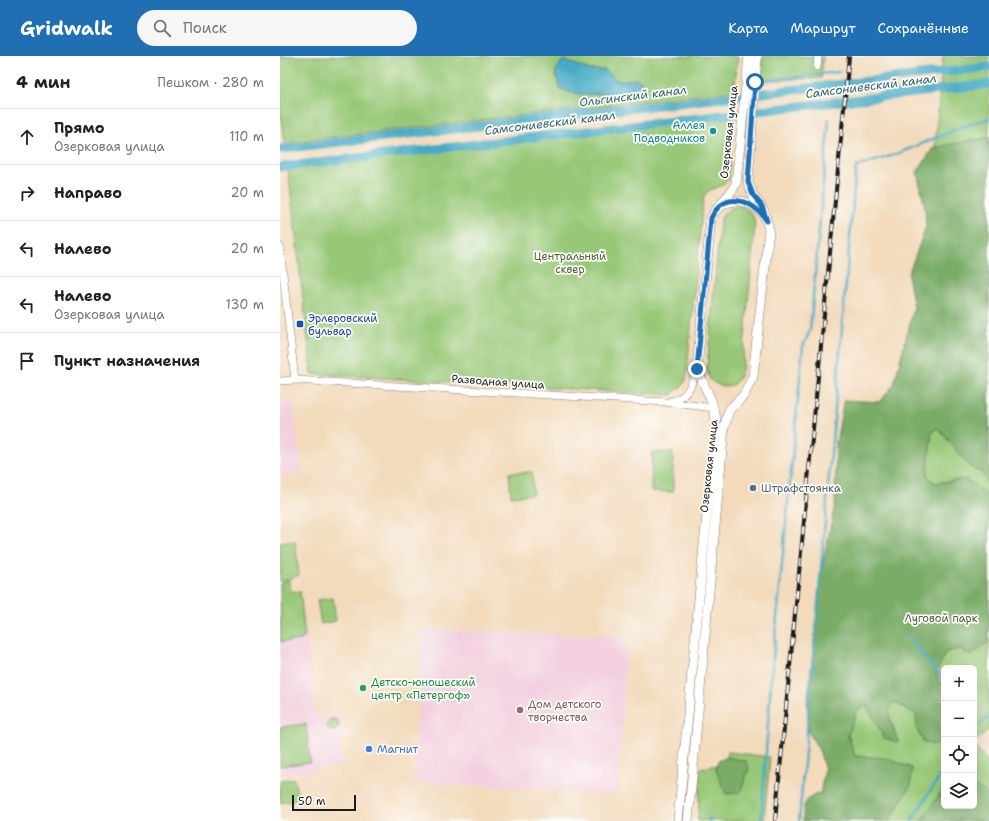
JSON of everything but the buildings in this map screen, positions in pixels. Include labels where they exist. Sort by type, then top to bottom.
[{"type":"street","name":"Озерковая улица","points":[[688,821],[724,428],[729,410],[748,389],[755,369],[769,239],[767,221],[762,206],[753,195],[749,186],[748,174],[751,125],[751,83],[749,56]]},
{"type":"street","name":"Озерковая улица","points":[[665,402],[685,395],[697,369],[711,218],[715,210],[731,192],[736,183],[742,126],[757,56]]},
{"type":"street","points":[[816,67],[818,56]]},
{"type":"street","points":[[715,210],[726,203],[744,201],[761,212],[767,221]]},
{"type":"street","points":[[280,247],[295,380]]},
{"type":"street","name":"Озерковая улица","points":[[678,821],[716,424],[714,408],[697,369]]},
{"type":"street","name":"Разводная улица","points":[[280,381],[295,380],[665,402],[714,408]]},
{"type":"street","points":[[714,408],[729,410]]},
{"type":"shaded area","points":[[293,401],[301,472],[280,478],[280,403]]},
{"type":"shaded area","points":[[289,580],[291,592],[301,590],[316,718],[338,716],[342,719],[339,766],[280,775],[280,583]]},
{"type":"shaded area","name":"Дом детского творчества","points":[[422,629],[627,637],[618,794],[414,782]]},
{"type":"green space","points":[[280,56],[738,56],[734,91],[284,143],[280,111]]},
{"type":"green space","points":[[763,56],[823,56],[821,78],[761,81]]},
{"type":"green space","name":"Луговой парк","points":[[943,56],[989,56],[989,730],[977,740],[977,665],[941,665],[941,809],[973,809],[964,821],[874,821],[848,735],[857,709],[867,706],[874,719],[912,406]]},
{"type":"green space","name":"Центральный сквер","points":[[734,115],[729,179],[723,185],[707,192],[703,200],[686,380],[681,387],[673,392],[673,395],[312,374],[288,169]]},
{"type":"green space","points":[[989,137],[989,485],[986,483],[982,473],[970,467],[938,428],[932,432],[927,476],[935,483],[966,479],[989,497],[989,641],[971,656],[960,649],[946,652],[936,673],[939,682],[941,683],[941,742],[936,745],[924,743],[917,730],[916,714],[894,702],[891,707],[890,717],[898,742],[884,738],[867,706],[857,710],[848,735],[855,756],[886,758],[912,768],[911,785],[889,821],[803,821],[804,806],[811,797],[820,793],[825,770],[819,750],[809,733],[807,706],[822,568],[835,504],[836,443],[844,400],[880,402],[894,384],[914,307],[908,275],[926,227],[925,208],[917,172],[933,148]]},
{"type":"green space","points":[[737,206],[749,211],[753,216],[755,224],[742,370],[740,376],[734,384],[725,386],[710,380],[707,368],[720,222],[726,211]]},
{"type":"green space","points":[[652,452],[673,452],[673,492],[651,491]]},
{"type":"green space","points":[[532,472],[533,494],[511,496],[509,473]]},
{"type":"green space","points":[[295,541],[299,575],[280,582],[280,543]]},
{"type":"green space","points":[[289,580],[291,592],[300,591],[305,637],[301,640],[281,642],[280,584]]},
{"type":"green space","points":[[333,598],[336,621],[321,624],[317,600]]},
{"type":"green space","points":[[333,719],[337,721],[339,725],[337,729],[333,731],[329,729],[327,725],[329,721]]},
{"type":"green space","points":[[306,724],[310,762],[280,766],[280,727]]},
{"type":"green space","name":"Луговой парк","points":[[977,750],[989,764],[989,786],[977,803]]},
{"type":"green space","points":[[728,752],[770,757],[764,821],[698,821],[700,769],[717,765],[716,770],[740,793],[749,768],[746,761],[727,757]]},
{"type":"green space","points":[[727,757],[746,761],[749,768],[740,793],[726,794],[716,770],[718,761]]},
{"type":"green space","points":[[294,779],[298,800],[280,803],[280,781]]},
{"type":"green space","points":[[977,788],[989,794],[989,821],[922,821],[941,792],[941,809],[977,809]]},
{"type":"water","points":[[563,60],[590,70],[605,70],[618,81],[636,79],[643,83],[640,89],[610,93],[579,94],[569,92],[560,89],[555,72]]},
{"type":"waterway","name":"Ольгинский канал","points":[[280,149],[989,67]]},
{"type":"waterway","points":[[769,80],[839,72]]},
{"type":"waterway","name":"Самсониевский канал","points":[[280,167],[989,84]]},
{"type":"waterway","points":[[799,821],[856,167],[894,155],[967,125],[989,118]]},
{"type":"waterway","points":[[761,821],[772,669],[803,346],[810,331],[829,119]]},
{"type":"waterway","points":[[904,633],[941,676]]},
{"type":"waterway","points":[[977,726],[989,717]]},
{"type":"waterway","points":[[911,821],[942,773]]},
{"type":"waterway","points":[[709,821],[710,817]]},
{"type":"railway","points":[[775,821],[849,56]]},
{"type":"place","name":"Аллея Подводников","points":[[713,131]]},
{"type":"place","name":"Эрлеровский бульвар","points":[[300,324]]},
{"type":"place","name":"Штрафстоянка","points":[[753,488]]},
{"type":"place","name":"Детско-юношеский центр «Петергоф»","points":[[363,688]]},
{"type":"place","name":"Дом детского творчества","points":[[520,710]]},
{"type":"place","name":"Магнит","points":[[369,749]]},
{"type":"route","points":[[697,369],[711,218],[715,210],[726,203],[738,200],[744,201],[755,207],[761,212],[767,221],[762,206],[753,195],[748,182],[755,82]]}]
